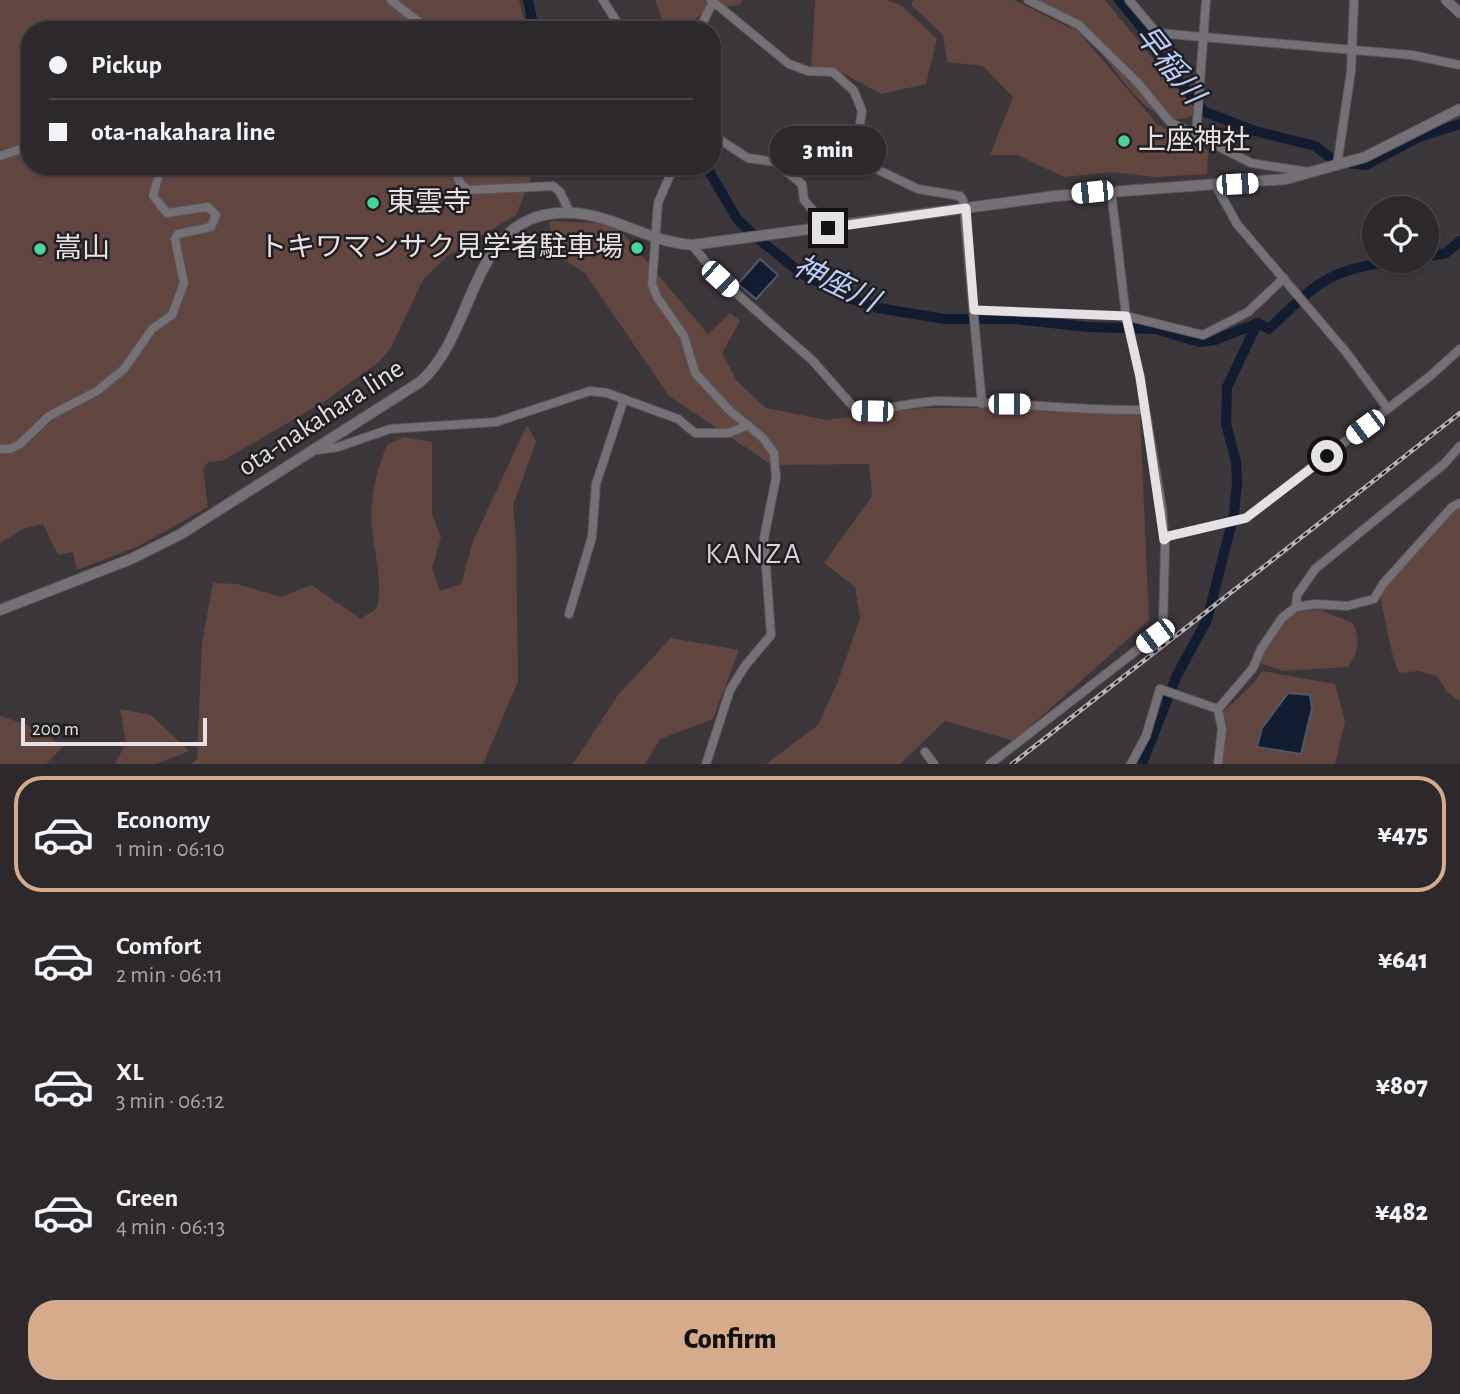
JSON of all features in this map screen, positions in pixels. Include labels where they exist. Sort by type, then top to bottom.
[{"type":"main road","name":"ota-nakahara line","points":[[0,610],[131,559],[168,540],[315,450],[429,375],[446,349],[482,270],[496,246],[513,228],[544,214],[570,213],[604,220],[658,240],[692,245],[1111,190],[1258,183],[1337,166],[1401,140],[1460,109]]},
{"type":"street","points":[[391,0],[417,21]]},
{"type":"street","points":[[603,0],[616,21]]},
{"type":"street","points":[[1028,0],[1079,24],[1138,83],[1170,122],[1251,163],[1311,173]]},
{"type":"street","points":[[1129,0],[1157,33],[1354,49],[1438,58],[1460,65]]},
{"type":"street","points":[[1196,136],[1206,0]]},
{"type":"street","points":[[1337,166],[1354,49],[1354,0]]},
{"type":"street","points":[[1446,0],[1460,13]]},
{"type":"street","points":[[703,21],[712,1],[789,64],[808,71],[833,72],[854,91],[862,111],[857,145],[863,150],[870,166],[918,189],[960,196],[966,208],[982,404]]},
{"type":"street","points":[[721,141],[748,158],[775,162],[785,167],[802,184],[804,200],[828,228]]},
{"type":"street","points":[[0,156],[21,149]]},
{"type":"street","points":[[0,449],[10,449],[49,416],[97,391],[124,369],[152,329],[172,315],[184,283],[184,271],[175,239],[178,234],[211,227],[216,215],[208,207],[167,213],[153,197],[159,175]]},
{"type":"street","points":[[456,175],[462,186],[469,190],[552,186],[560,192],[570,213]]},
{"type":"street","points":[[670,175],[658,203],[655,226],[658,240],[652,276],[657,297],[684,336],[695,373],[704,386],[762,437],[776,461],[776,478],[764,538],[771,635],[745,666],[730,690],[706,764]]},
{"type":"street","points":[[1216,186],[1237,224],[1311,310],[1388,409]]},
{"type":"street","points":[[990,764],[1155,636],[1163,625],[1164,540],[1145,410],[1126,316],[1111,190]]},
{"type":"street","points":[[692,245],[720,279],[811,360],[857,411],[938,401],[1145,410]]},
{"type":"street","points":[[974,310],[1126,316],[1203,335],[1248,312],[1284,278]]},
{"type":"street","points":[[1164,540],[1169,536],[1246,518],[1388,409],[1460,349]]},
{"type":"street","points":[[315,450],[338,447],[390,429],[496,422],[584,392],[607,393],[624,399],[678,419],[695,433],[729,433],[748,425]]},
{"type":"street","points":[[569,614],[592,537],[596,484],[624,399]]},
{"type":"street","points":[[1296,607],[1297,595],[1315,569],[1444,464],[1460,446]]},
{"type":"street","points":[[1218,709],[1253,668],[1261,649],[1282,618],[1296,607],[1347,606],[1374,599],[1383,584],[1452,507],[1460,503]]},
{"type":"street","points":[[1131,764],[1146,736],[1160,689],[1218,709]]},
{"type":"street","points":[[1218,709],[1223,729],[1218,764]]},
{"type":"street","points":[[925,752],[934,764]]},
{"type":"shaded area","points":[[0,0],[519,0],[524,21],[21,21],[21,175],[532,175],[516,215],[446,257],[423,280],[390,349],[379,362],[322,403],[222,461],[208,462],[203,469],[208,507],[139,546],[77,570],[73,552],[58,555],[43,524],[23,529],[0,543]]},
{"type":"shaded area","points":[[655,0],[743,0],[739,5],[709,9],[692,21],[663,21]]},
{"type":"shaded area","points":[[815,0],[887,0],[902,6],[937,39],[926,84],[881,94],[837,70],[811,71]]},
{"type":"shaded area","points":[[913,0],[1014,0],[1074,30],[1036,0],[1105,0],[1158,65],[1194,98],[1192,116],[1174,119],[1158,114],[1144,104],[1094,46],[1082,36],[1158,125],[1208,151],[1207,174],[1155,177],[1111,172],[1064,177],[1017,155],[990,155],[1013,97],[983,66],[947,62],[943,35],[911,5]]},
{"type":"shaded area","points":[[550,221],[615,224],[708,334],[730,313],[740,321],[722,353],[737,381],[766,408],[826,420],[924,408],[1070,407],[1140,414],[1149,620],[1014,741],[945,721],[900,764],[766,764],[818,725],[838,681],[860,618],[855,587],[824,563],[872,496],[869,464],[772,465],[669,396],[585,273],[551,251]]},
{"type":"shaded area","points":[[527,425],[536,442],[513,505],[516,536],[518,681],[483,764],[192,764],[197,758],[202,643],[213,583],[237,584],[281,597],[311,585],[361,619],[377,608],[379,581],[371,514],[374,490],[387,445],[404,437],[432,442],[432,515],[441,537],[432,568],[440,591],[461,584],[473,541]]},
{"type":"shaded area","points":[[1460,505],[1460,701],[1447,692],[1437,676],[1419,671],[1399,673],[1379,591],[1452,507]]},
{"type":"shaded area","points":[[1320,610],[1353,623],[1357,646],[1348,667],[1284,671],[1262,664],[1258,656],[1292,611]]},
{"type":"shaded area","points":[[671,638],[739,650],[713,719],[660,739],[645,764],[573,764],[618,695]]},
{"type":"shaded area","points":[[1262,671],[1335,684],[1345,722],[1335,764],[1219,764],[1227,723],[1222,713],[1254,683]]},
{"type":"shaded area","points":[[120,709],[151,715],[189,751],[156,764],[115,764],[126,743]]},
{"type":"shaded area","points":[[0,716],[28,725],[64,746],[46,764],[0,764]]},
{"type":"water","points":[[760,259],[778,275],[756,299],[738,284]]},
{"type":"water","points":[[1288,693],[1310,695],[1312,708],[1301,754],[1257,747],[1262,728]]},
{"type":"waterway","name":"神座川","points":[[528,0],[532,21]]},
{"type":"waterway","name":"早稲川","points":[[1119,0],[1143,29],[1166,67],[1205,112],[1255,131],[1315,146],[1336,162],[1366,165],[1419,137],[1460,124]]},
{"type":"waterway","name":"神座川","points":[[711,175],[737,219],[802,274],[849,298],[878,308],[945,319],[1015,319],[1088,327],[1155,329],[1199,342],[1215,340],[1258,323]]},
{"type":"waterway","points":[[1439,254],[1446,253],[1460,241]]},
{"type":"waterway","points":[[1258,323],[1269,329],[1313,288],[1340,273],[1362,267]]},
{"type":"waterway","points":[[1142,764],[1177,675],[1207,620],[1234,514],[1237,483],[1236,462],[1226,424],[1227,387],[1257,324]]},
{"type":"railway","points":[[1012,764],[1460,413]]},
{"type":"place","name":"上座神社","points":[[1124,141]]},
{"type":"place","name":"東雲寺","points":[[373,203]]},
{"type":"place","name":"トキワマンサク見学者駐車場","points":[[637,248]]},
{"type":"place","name":"嵩山","points":[[40,249]]},
{"type":"district","name":"KANZA","points":[[754,554]]},
{"type":"route","points":[[828,228],[966,208],[974,310],[1008,310],[1079,317],[1126,316],[1140,377],[1162,508],[1164,540],[1169,536],[1246,518],[1327,456]]}]
